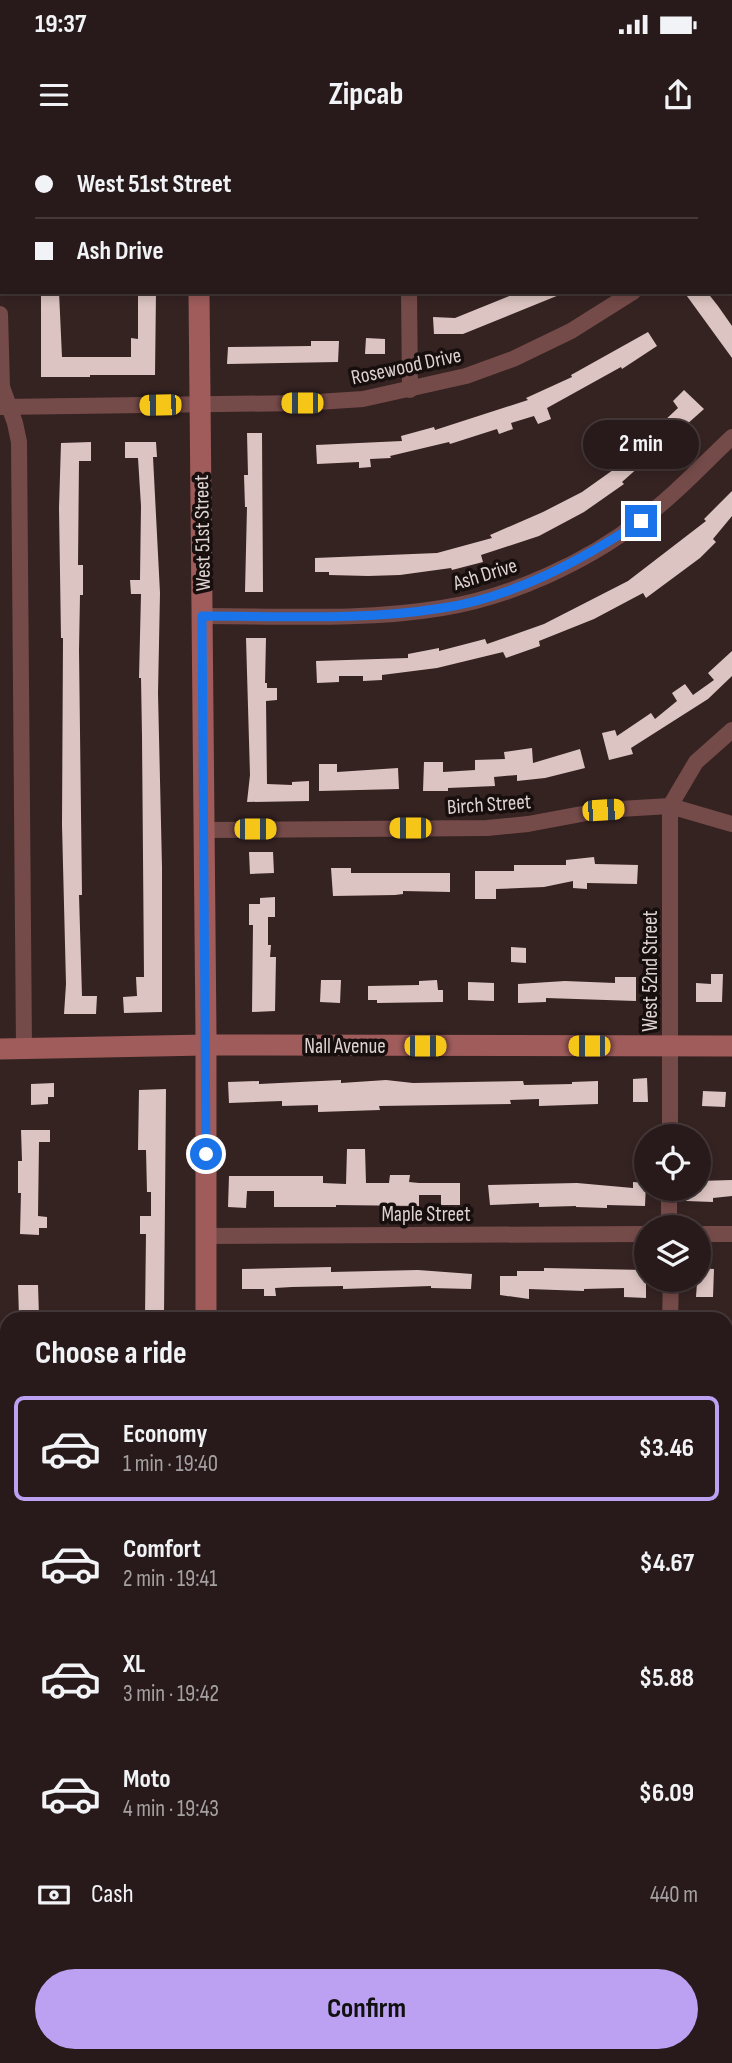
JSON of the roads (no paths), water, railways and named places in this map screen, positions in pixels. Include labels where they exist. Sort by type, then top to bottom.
[{"type":"street","name":"West 51st Street","points":[[200,294],[206,1312]]},
{"type":"street","points":[[410,294],[410,390]]},
{"type":"street","name":"Rosewood Drive","points":[[4,407],[302,403],[363,399],[466,376],[513,359],[570,331],[630,294]]},
{"type":"street","points":[[0,314],[4,407],[15,423],[19,442],[24,1049]]},
{"type":"street","name":"Ash Drive","points":[[202,616],[376,615],[444,608],[480,599],[549,575],[598,549],[650,513],[732,437]]},
{"type":"street","points":[[670,806],[696,762],[732,730]]},
{"type":"street","name":"Birch Street","points":[[203,830],[487,828],[528,824],[603,810],[670,806],[732,824]]},
{"type":"street","name":"West 52nd Street","points":[[670,806],[670,1124]]},
{"type":"street","name":"Nall Avenue","points":[[0,1049],[206,1045],[732,1045]]},
{"type":"street","name":"Maple Street","points":[[206,1236],[634,1234]]},
{"type":"street","points":[[711,1234],[732,1234]]},
{"type":"street","points":[[670,1312],[671,1292]]}]
